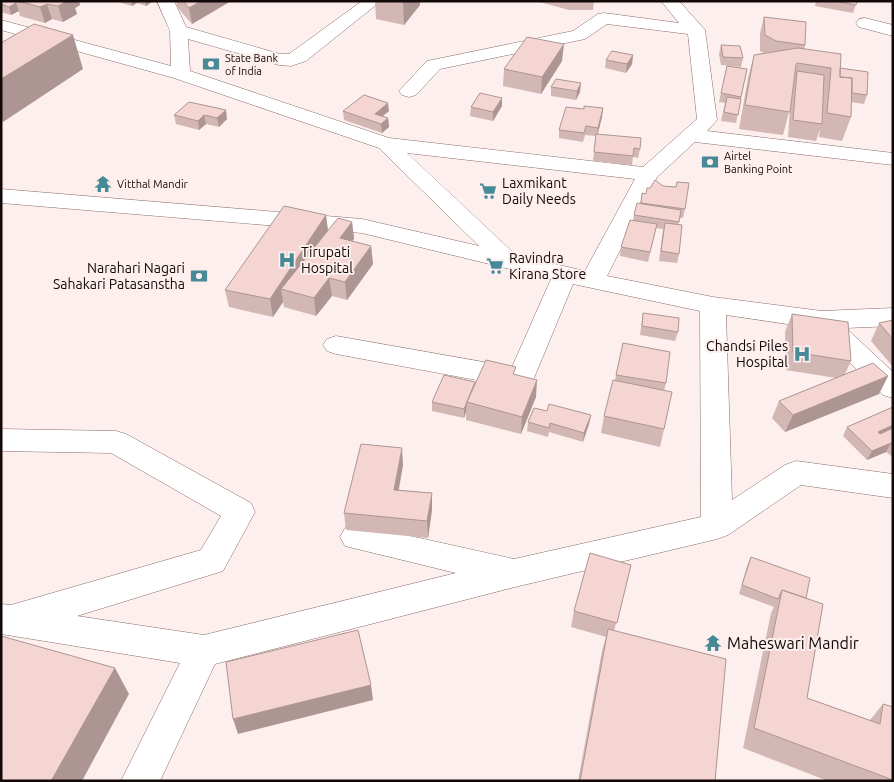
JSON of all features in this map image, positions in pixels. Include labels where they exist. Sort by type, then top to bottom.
[{"type":"street","points":[[165,1],[179,31],[181,74]]},
{"type":"street","points":[[179,31],[279,59],[291,60],[299,57],[373,1]]},
{"type":"street","points":[[592,281],[648,174],[707,120],[696,30],[669,1]]},
{"type":"street","points":[[408,92],[434,65],[578,35],[604,18],[696,30]]},
{"type":"street","points":[[865,23],[893,31]]},
{"type":"street","points":[[1,24],[181,74],[386,144],[648,174]]},
{"type":"street","points":[[690,135],[893,159]]},
{"type":"street","points":[[386,144],[508,261]]},
{"type":"street","points":[[1,196],[362,226],[565,275],[713,305],[822,320],[893,317]]},
{"type":"street","points":[[336,345],[520,378],[565,275]]},
{"type":"street","points":[[713,305],[717,526]]},
{"type":"street","points":[[822,320],[893,388]]},
{"type":"street","points":[[1,440],[116,442],[240,512],[212,561],[4,620]]},
{"type":"street","points":[[4,620],[204,652],[515,573],[717,526],[796,473],[893,486]]},
{"type":"street","points":[[356,537],[515,573]]},
{"type":"street","points":[[140,781],[204,652]]},
{"type":"building","points":[[1,1],[15,1],[16,3],[9,7],[1,4]]},
{"type":"building","points":[[18,1],[67,1],[58,6],[47,4],[40,7]]},
{"type":"building","points":[[183,1],[201,1],[189,8]]},
{"type":"building","points":[[835,1],[857,1],[856,5]]},
{"type":"building","points":[[764,17],[806,22],[805,45],[776,41],[765,35]]},
{"type":"building","points":[[34,24],[73,35],[1,79],[1,43]]},
{"type":"building","points":[[527,37],[564,44],[542,77],[504,69]]},
{"type":"building","points":[[721,45],[740,46],[743,58],[723,57]]},
{"type":"building","points":[[798,48],[841,54],[840,77],[852,78],[851,117],[827,113],[831,68],[797,63],[790,112],[745,105],[754,55]]},
{"type":"building","points":[[612,51],[633,55],[627,64],[606,60]]},
{"type":"building","points":[[727,66],[747,69],[741,97],[721,93]]},
{"type":"building","points":[[840,68],[868,72],[867,95],[852,93],[852,78],[840,77]]},
{"type":"building","points":[[797,71],[824,75],[822,124],[793,120]]},
{"type":"building","points":[[556,79],[581,83],[577,91],[551,87]]},
{"type":"building","points":[[480,93],[502,98],[493,112],[471,107]]},
{"type":"building","points":[[364,95],[388,103],[375,114],[388,118],[381,124],[343,111]]},
{"type":"building","points":[[727,97],[741,99],[738,115],[724,112]]},
{"type":"building","points":[[189,102],[226,110],[217,118],[204,115],[198,121],[174,115]]},
{"type":"building","points":[[584,106],[603,108],[598,128],[586,126],[584,133],[559,130],[566,107],[584,109]]},
{"type":"building","points":[[596,134],[641,138],[640,149],[634,148],[633,156],[594,152]]},
{"type":"building","points":[[655,180],[663,186],[676,187],[677,182],[689,183],[685,209],[641,203],[642,193],[646,194],[647,188],[650,188]]},
{"type":"building","points":[[637,203],[681,210],[679,222],[634,215]]},
{"type":"building","points":[[284,206],[326,215],[270,299],[225,290]]},
{"type":"building","points":[[338,218],[352,222],[340,238],[371,246],[345,282],[329,278],[314,298],[281,289]]},
{"type":"building","points":[[630,220],[657,224],[650,252],[621,247]]},
{"type":"building","points":[[665,223],[682,225],[679,254],[661,251]]},
{"type":"building","points":[[643,313],[679,318],[678,332],[642,326]]},
{"type":"building","points":[[792,314],[848,322],[851,361],[793,352]]},
{"type":"building","points":[[893,320],[893,339],[879,323]]},
{"type":"building","points":[[623,343],[670,352],[666,383],[616,375]]},
{"type":"building","points":[[486,360],[516,367],[513,374],[537,380],[522,417],[467,402]]},
{"type":"building","points":[[873,363],[888,376],[793,415],[779,401]]},
{"type":"building","points":[[444,375],[475,382],[464,409],[432,402]]},
{"type":"building","points":[[613,380],[672,392],[664,429],[604,416]]},
{"type":"building","points":[[549,404],[591,415],[584,433],[550,423],[549,428],[528,422],[534,408],[547,411]]},
{"type":"building","points":[[893,407],[893,425],[878,432],[880,434],[893,428],[893,444],[891,443],[872,451],[847,427]]},
{"type":"building","points":[[361,444],[402,448],[394,490],[432,493],[427,521],[344,513]]},
{"type":"building","points":[[590,553],[631,565],[617,623],[574,611]]},
{"type":"building","points":[[751,557],[810,578],[806,598],[782,590],[778,599],[742,585]]},
{"type":"building","points":[[782,590],[823,604],[807,698],[880,724],[883,704],[893,707],[893,780],[754,728]]},
{"type":"building","points":[[608,629],[726,659],[715,781],[580,781]]},
{"type":"building","points":[[358,630],[371,685],[233,719],[226,662]]},
{"type":"building","points":[[1,636],[115,668],[51,781],[1,781]]},
{"type":"place","name":"State Bank of India","points":[[211,64]]},
{"type":"place","name":"Airtel Banking Point","points":[[710,162]]},
{"type":"place","name":"Vitthal Mandir","points":[[103,184]]},
{"type":"place","name":"Laxmikant Daily Needs","points":[[488,191]]},
{"type":"place","name":"Tirupati Hospital","points":[[287,260]]},
{"type":"place","name":"Ravindra Kirana Store","points":[[495,266]]},
{"type":"place","name":"Narahari Nagari Sahakari Patasanstha","points":[[199,276]]},
{"type":"place","name":"Chandsi Piles Hospital","points":[[802,354]]},
{"type":"place","name":"Maheswari Mandir","points":[[713,643]]}]
